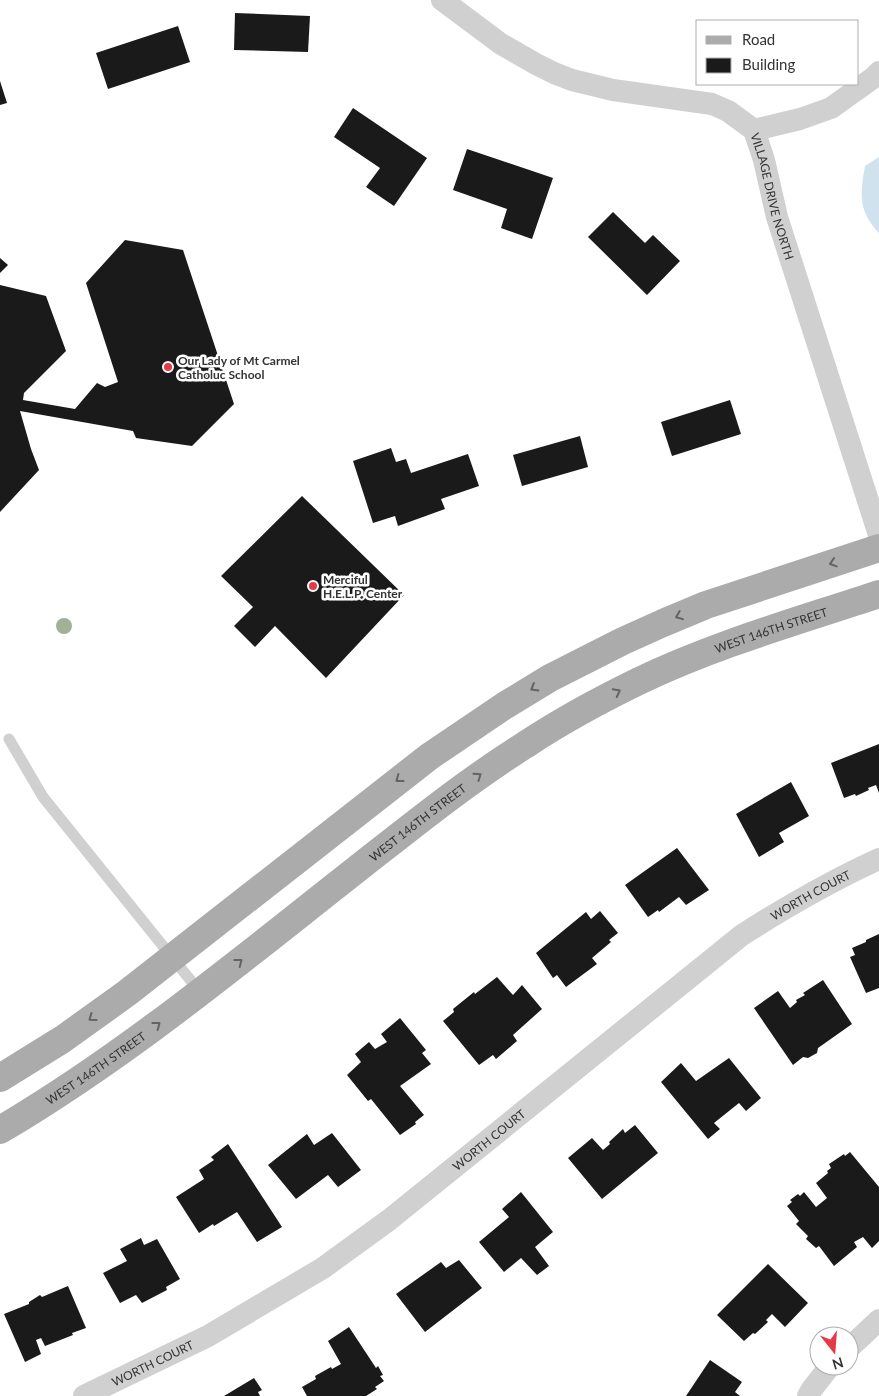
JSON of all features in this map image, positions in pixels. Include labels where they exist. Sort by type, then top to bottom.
[{"type":"main road","points":[[0,1078],[62,1040],[127,993],[430,756],[490,715],[550,678],[623,641],[706,605],[879,548]]},
{"type":"main road","name":"WEST 146TH STREET","points":[[0,1130],[45,1103],[110,1059],[200,992],[452,794],[527,743],[574,715],[639,681],[725,646],[879,594]]},
{"type":"street","name":"VILLAGE DRIVE NORTH","points":[[442,0],[501,44],[554,73],[572,80],[613,90],[712,104],[728,111],[754,130],[764,160],[777,217],[879,535]]},
{"type":"street","points":[[754,130],[800,119],[831,108],[879,72]]},
{"type":"street","name":"WORTH COURT","points":[[97,1393],[208,1336],[323,1268],[389,1220],[742,935],[786,907],[842,876],[879,859]]},
{"type":"street","points":[[859,1339],[879,1320]]},
{"type":"street","points":[[808,1396],[822,1376]]},
{"type":"lane","points":[[9,739],[43,797],[200,992]]},
{"type":"water","points":[[879,157],[879,233],[864,210],[862,185],[865,166]]},
{"type":"building","points":[[235,13],[310,16],[308,52],[234,50]]},
{"type":"building","points":[[178,26],[190,62],[108,89],[96,53]]},
{"type":"building","points":[[0,81],[7,103],[0,105]]},
{"type":"building","points":[[353,108],[427,158],[394,206],[366,187],[380,168],[334,137]]},
{"type":"building","points":[[467,149],[553,178],[532,239],[501,228],[507,209],[453,190]]},
{"type":"building","points":[[613,212],[645,243],[653,235],[680,261],[647,295],[588,237]]},
{"type":"building","name":"Our Lady of Mt Carmel Catholuc School","points":[[125,240],[183,250],[234,404],[192,446],[136,438],[133,431],[20,411],[39,470],[0,512],[0,285],[46,296],[66,351],[24,393],[23,400],[75,409],[97,383],[105,387],[118,382],[86,283]]},
{"type":"building","points":[[0,258],[8,265],[0,273]]},
{"type":"building","points":[[730,400],[741,434],[672,456],[661,422]]},
{"type":"building","points":[[580,436],[588,467],[522,486],[513,455]]},
{"type":"building","points":[[391,448],[396,462],[406,459],[411,473],[468,454],[479,486],[441,499],[445,509],[398,526],[395,516],[373,523],[353,461]]},
{"type":"building","name":"Merciful H.E.L.P. Center","points":[[302,496],[404,595],[326,678],[275,626],[255,647],[234,626],[253,607],[221,576]]},
{"type":"building","points":[[879,744],[879,793],[876,785],[856,796],[855,794],[844,798],[831,763]]},
{"type":"building","points":[[791,782],[809,816],[779,833],[784,842],[759,857],[736,814]]},
{"type":"building","points":[[677,848],[709,890],[686,905],[679,897],[659,912],[658,910],[648,917],[625,885]]},
{"type":"building","points":[[600,911],[618,933],[609,940],[611,942],[592,958],[597,964],[566,987],[557,975],[553,978],[536,953],[586,912],[591,919]]},
{"type":"building","points":[[879,934],[879,988],[866,993],[850,957],[855,955],[852,948]]},
{"type":"building","points":[[497,977],[513,995],[522,985],[542,1009],[513,1035],[517,1041],[496,1059],[493,1055],[479,1065],[443,1021],[454,1012],[453,1009]]},
{"type":"building","points":[[823,980],[852,1024],[818,1048],[817,1053],[808,1058],[803,1057],[793,1065],[754,1008],[778,991],[790,1008],[797,1002],[796,1000],[805,995],[803,993]]},
{"type":"building","points":[[400,1018],[426,1050],[422,1053],[431,1064],[400,1086],[424,1115],[415,1122],[416,1124],[400,1135],[371,1099],[368,1101],[347,1075],[361,1062],[355,1054],[369,1042],[375,1049],[387,1042],[381,1034]]},
{"type":"building","points":[[729,1058],[761,1098],[746,1111],[739,1103],[714,1123],[720,1129],[708,1139],[661,1082],[681,1063],[696,1081]]},
{"type":"building","points":[[635,1125],[658,1153],[602,1199],[568,1158],[592,1138],[603,1150],[623,1129],[625,1133]]},
{"type":"building","points":[[332,1133],[361,1170],[338,1187],[328,1175],[296,1199],[268,1165],[307,1134],[314,1145]]},
{"type":"building","points":[[228,1144],[282,1227],[257,1242],[237,1212],[199,1233],[176,1197],[204,1179],[199,1170],[214,1160],[211,1157]]},
{"type":"building","points":[[850,1152],[879,1187],[879,1241],[872,1248],[863,1237],[854,1242],[857,1247],[834,1266],[819,1246],[816,1248],[806,1239],[808,1236],[796,1224],[799,1221],[787,1206],[792,1202],[790,1200],[804,1192],[816,1207],[827,1198],[816,1183],[828,1173],[827,1171],[831,1168],[829,1164]]},
{"type":"building","points":[[521,1192],[553,1232],[535,1247],[549,1266],[537,1275],[521,1258],[504,1272],[479,1242],[509,1217],[502,1209]]},
{"type":"building","points":[[141,1238],[144,1245],[157,1239],[180,1279],[166,1287],[167,1290],[142,1303],[136,1295],[120,1303],[103,1273],[127,1261],[120,1249]]},
{"type":"building","points":[[459,1260],[482,1288],[425,1332],[396,1294],[441,1262],[446,1268]]},
{"type":"building","points":[[768,1264],[808,1303],[785,1327],[772,1314],[766,1320],[768,1322],[744,1341],[717,1315]]},
{"type":"building","points":[[68,1286],[86,1328],[45,1346],[41,1338],[36,1340],[41,1354],[25,1362],[4,1314],[29,1304],[29,1302],[40,1295],[42,1297]]},
{"type":"building","points":[[349,1327],[376,1368],[378,1366],[383,1375],[380,1376],[384,1381],[375,1387],[377,1389],[366,1396],[307,1396],[302,1387],[316,1379],[315,1376],[341,1364],[328,1341]]},
{"type":"building","points":[[710,1360],[742,1382],[735,1392],[740,1396],[686,1396]]},
{"type":"building","points":[[254,1378],[262,1390],[258,1392],[260,1396],[224,1396]]},
{"type":"place","name":"Our Lady of Mt Carmel Catholuc School","points":[[168,367]]},
{"type":"place","name":"Merciful H.E.L.P. Center","points":[[313,586]]}]
